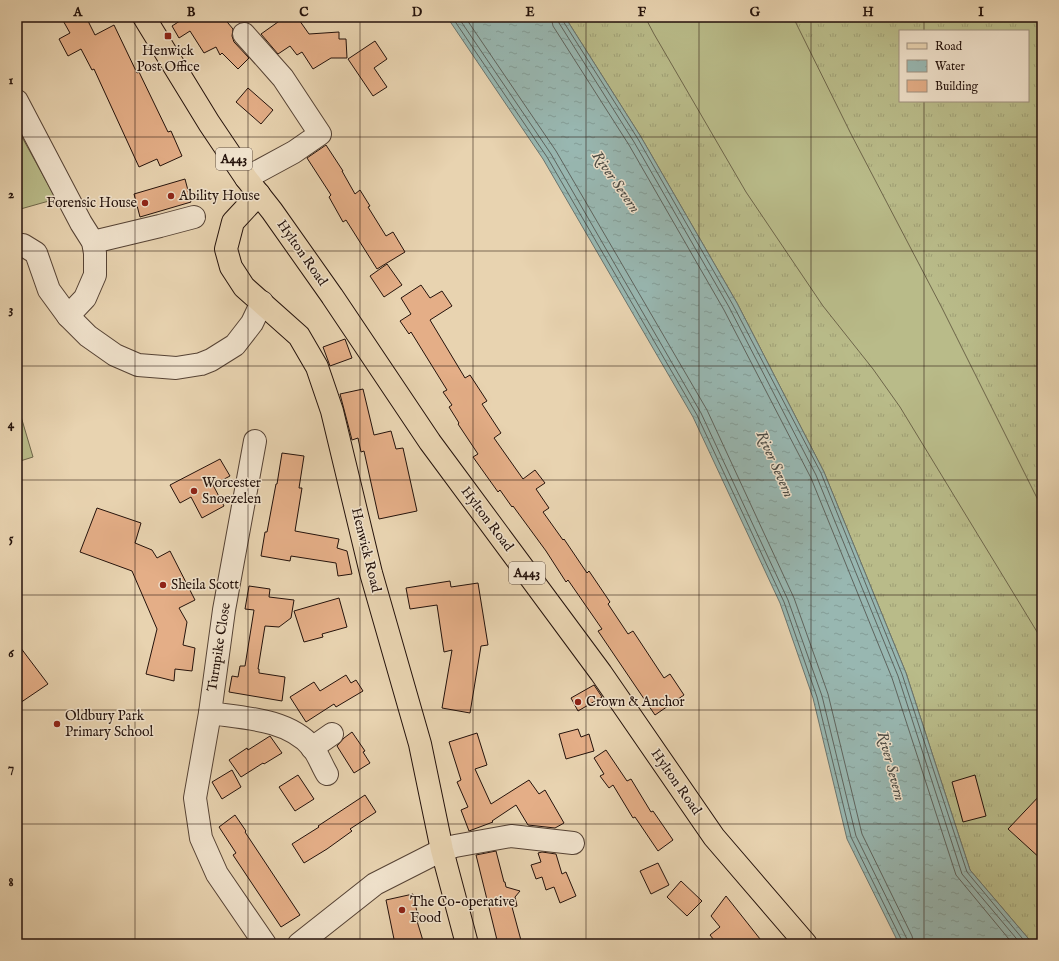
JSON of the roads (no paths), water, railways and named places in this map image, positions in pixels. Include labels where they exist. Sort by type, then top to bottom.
[{"type":"main road","name":"Hylton Road","points":[[144,17],[209,123],[332,296],[430,442],[602,673],[714,837],[806,944]]},
{"type":"main road","name":"Henwick Road","points":[[253,186],[233,222],[226,249],[231,267],[244,287],[299,336],[317,367],[332,411],[371,573],[420,744],[442,850],[467,944]]},
{"type":"street","points":[[244,34],[283,78],[320,134],[294,152],[253,186]]},
{"type":"street","points":[[17,101],[81,223],[93,242],[95,253],[95,275],[85,298],[68,316]]},
{"type":"street","points":[[93,242],[194,217]]},
{"type":"street","points":[[17,245],[23,245],[36,253],[49,290],[68,316],[88,336],[115,355],[138,365],[176,368],[201,364],[211,360],[235,345],[252,322],[262,302]]},
{"type":"street","name":"Turnpike Close","points":[[255,440],[224,610],[210,713],[195,798],[201,838],[217,874],[265,944]]},
{"type":"street","points":[[210,713],[280,725],[295,732],[312,748],[326,774]]},
{"type":"street","points":[[312,748],[332,734]]},
{"type":"street","points":[[299,944],[375,884],[442,850],[455,846],[512,836],[573,843]]},
{"type":"water","name":"River Severn","points":[[447,17],[565,17],[641,137],[737,303],[824,472],[906,673],[970,870],[1033,944],[899,944],[847,839],[813,698],[780,603],[693,417],[543,159]]},
{"type":"place","name":"Henwick Post Office","points":[[168,36]]},
{"type":"place","name":"Ability House","points":[[171,196]]},
{"type":"place","name":"Forensic House","points":[[145,203]]},
{"type":"place","name":"Worcester Snoezelen","points":[[194,491]]},
{"type":"place","name":"Sheila Scott","points":[[163,585]]},
{"type":"place","name":"Crown & Anchor","points":[[578,702]]},
{"type":"place","name":"Oldbury Park Primary School","points":[[57,724]]},
{"type":"place","name":"The Co-operative Food","points":[[402,910]]}]
